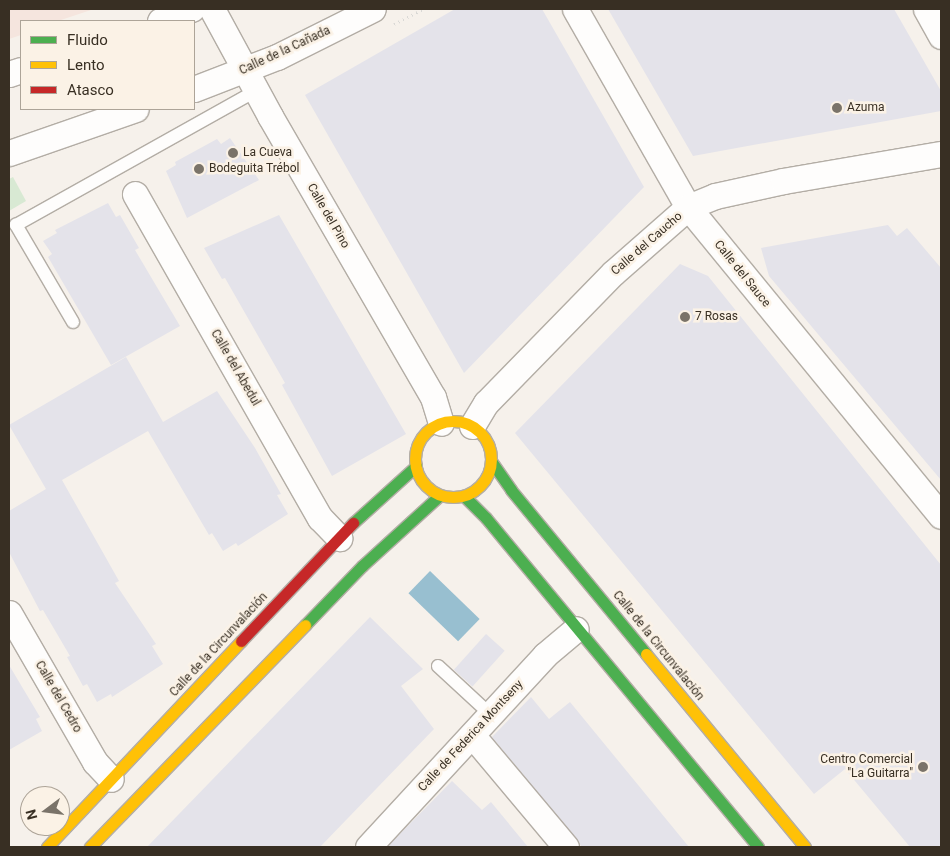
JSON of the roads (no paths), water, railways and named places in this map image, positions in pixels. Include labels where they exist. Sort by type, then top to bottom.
[{"type":"street","points":[[163,20],[192,9]]},
{"type":"street","name":"Calle del Pino","points":[[212,9],[251,81],[433,397],[441,423]]},
{"type":"street","name":"Calle de la Cañada","points":[[195,89],[251,81],[373,9]]},
{"type":"street","name":"Calle del Sauce","points":[[575,9],[688,208],[941,516]]},
{"type":"street","points":[[926,9],[941,36]]},
{"type":"street","points":[[9,152],[133,110]]},
{"type":"street","name":"Calle del Caucho","points":[[472,426],[486,403],[613,273],[688,208],[715,196],[782,181],[941,154]]},
{"type":"street","name":"Calle del Abedul","points":[[135,194],[320,518],[338,538]]},
{"type":"street","points":[[455,421],[472,426],[488,444],[491,461],[487,476],[478,488],[464,496],[440,495],[424,484],[416,466],[417,448],[426,433],[441,423],[455,421]]},
{"type":"street","name":"Calle de la Circunvalación","points":[[491,461],[511,490],[804,847]]},
{"type":"street","name":"Calle de la Circunvalación","points":[[47,847],[365,510],[416,466]]},
{"type":"street","points":[[90,847],[362,566],[440,495]]},
{"type":"street","points":[[464,496],[486,518],[758,847]]},
{"type":"street","name":"Calle del Cedro","points":[[9,613],[96,762],[111,779]]},
{"type":"street","name":"Calle de Federica Montseny","points":[[368,847],[545,655],[576,629]]},
{"type":"street","points":[[472,735],[566,847]]},
{"type":"lane","points":[[73,322],[16,225],[251,81]]},
{"type":"lane","points":[[438,666],[491,715]]},
{"type":"water","points":[[430,571],[480,619],[458,641],[408,593]]},
{"type":"place","name":"Azuma","points":[[837,108]]},
{"type":"place","name":"La Cueva","points":[[233,153]]},
{"type":"place","name":"Bodeguita Trébol","points":[[199,169]]},
{"type":"place","name":"7 Rosas","points":[[685,317]]},
{"type":"place","name":"Centro Comercial \"La Guitarra\"","points":[[923,767]]}]
